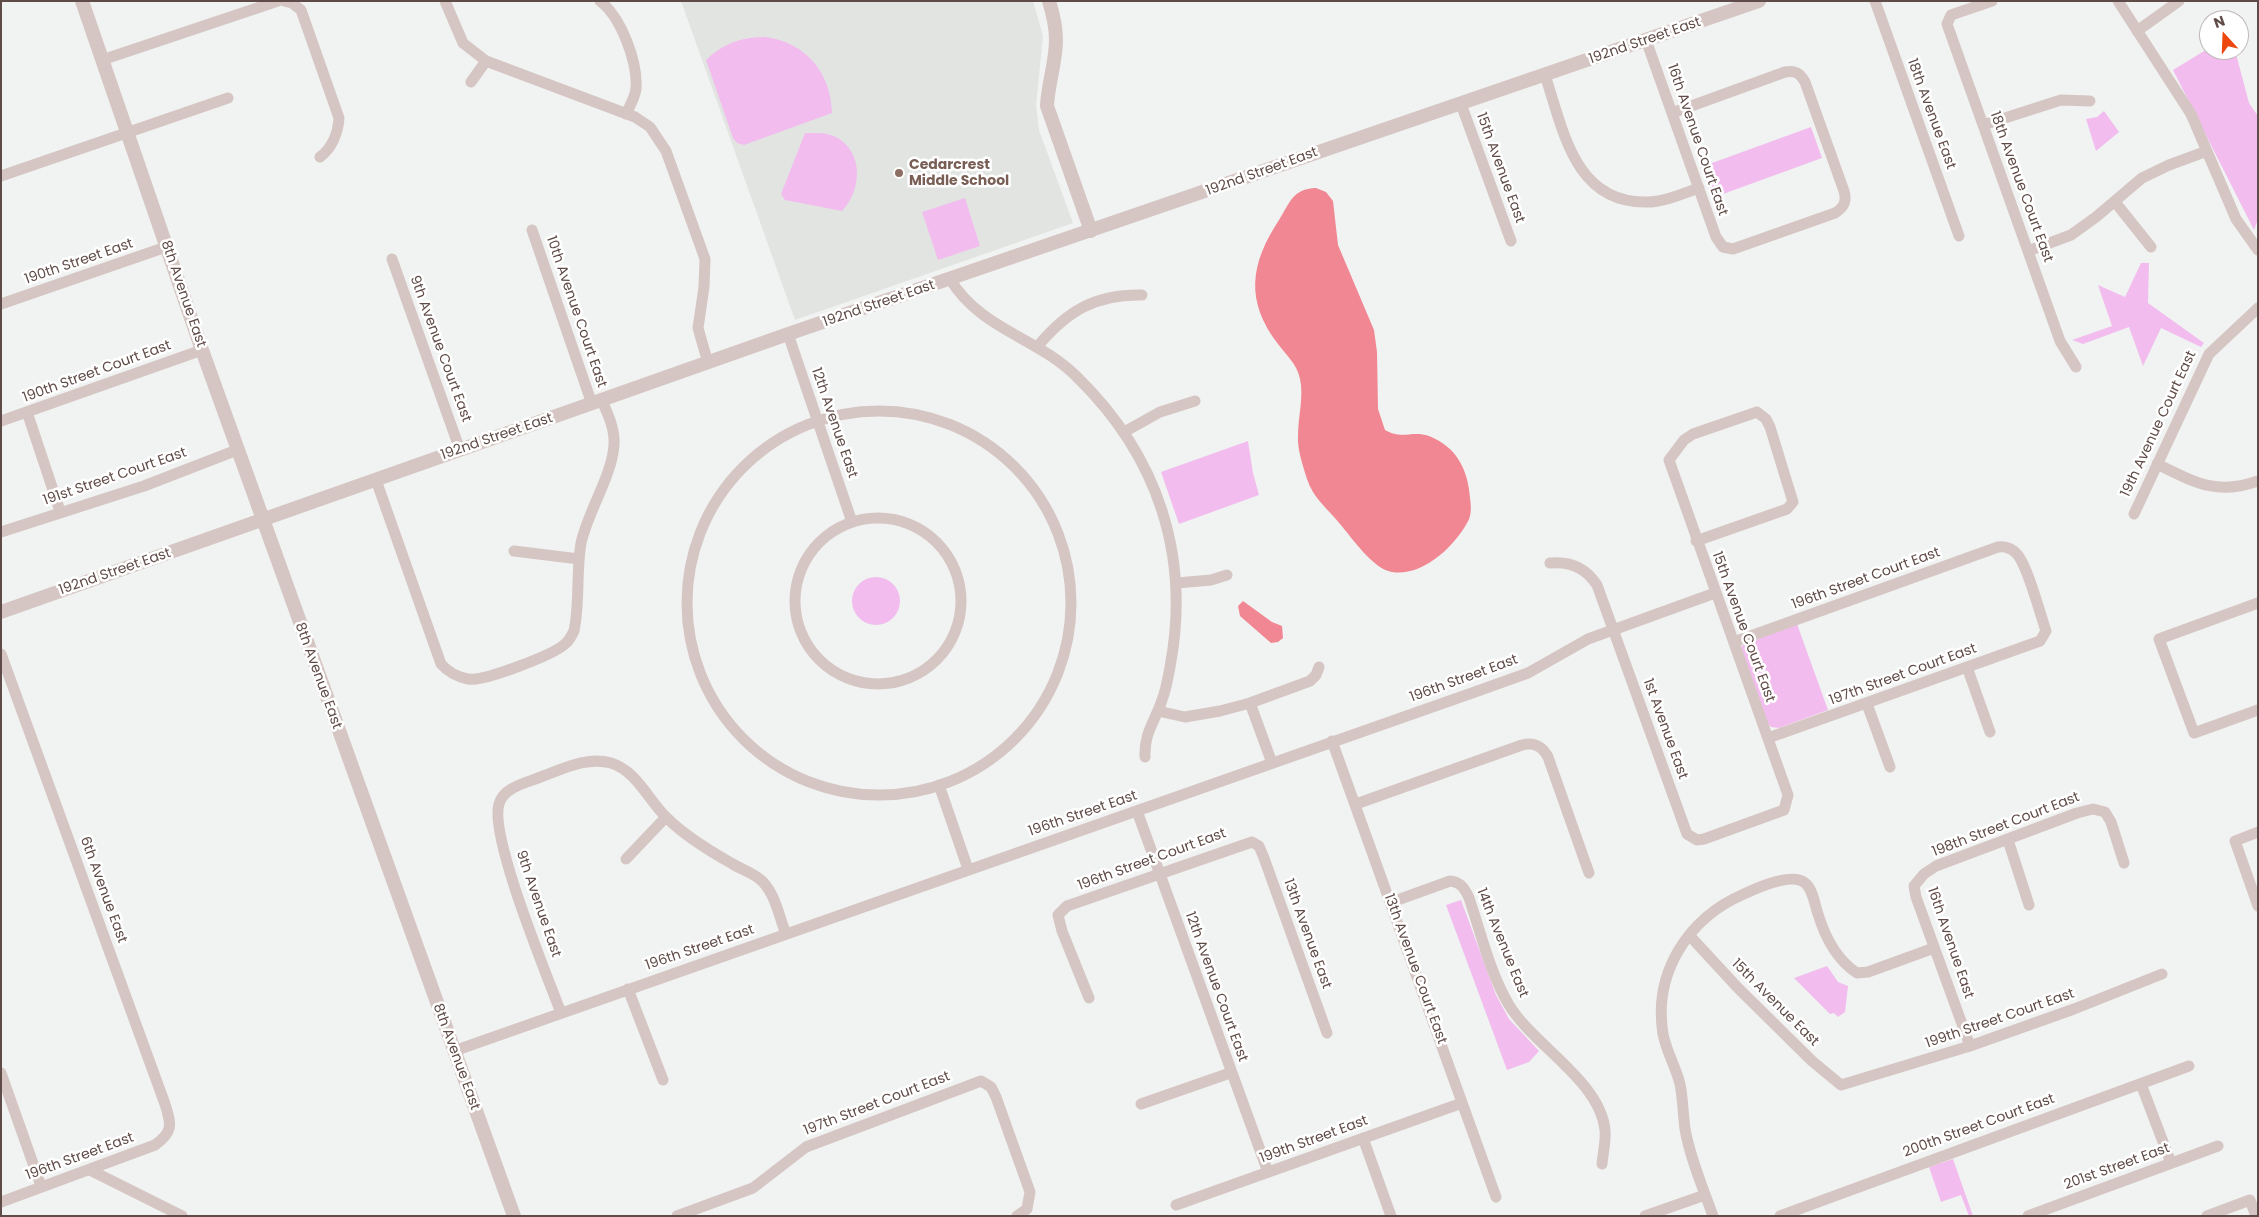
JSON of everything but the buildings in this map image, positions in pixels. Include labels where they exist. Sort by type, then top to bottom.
[{"type":"street","name":"8th Avenue East","points":[[82,1],[237,450],[514,1216]]},
{"type":"street","points":[[102,60],[278,1]]},
{"type":"street","points":[[445,1],[463,43],[486,61],[644,122],[658,138],[672,166],[702,249],[705,272],[698,328],[708,363]]},
{"type":"street","points":[[600,1],[611,10],[619,24],[634,69],[636,91],[626,114]]},
{"type":"street","points":[[1049,1],[1055,21],[1056,41],[1047,106],[1091,231]]},
{"type":"street","name":"192nd Street East","points":[[1,612],[788,334],[1759,1]]},
{"type":"street","name":"18th Avenue East","points":[[1875,1],[1959,236]]},
{"type":"street","name":"18th Avenue Court East","points":[[1992,1],[1951,14],[1947,24],[2060,341],[2076,366]]},
{"type":"street","points":[[2118,1],[2190,114],[2236,218],[2258,250]]},
{"type":"street","points":[[2138,31],[2179,1]]},
{"type":"street","points":[[288,2],[302,10],[338,118],[336,135],[326,153],[320,157]]},
{"type":"street","name":"16th Avenue Court East","points":[[1646,40],[1716,237],[1723,247],[1733,249],[1835,213],[1844,204],[1846,199],[1844,191],[1805,82],[1798,73],[1793,71],[1785,72],[1672,113]]},
{"type":"street","points":[[470,82],[486,61]]},
{"type":"street","points":[[1545,75],[1570,152],[1580,170],[1592,183],[1610,195],[1629,201],[1647,202],[1667,199],[1698,188]]},
{"type":"street","points":[[1,176],[128,134],[228,98]]},
{"type":"street","points":[[1983,125],[2061,100],[2090,101]]},
{"type":"street","name":"15th Avenue East","points":[[1461,104],[1511,242]]},
{"type":"street","points":[[2028,251],[2070,235],[2115,202],[2142,178],[2169,165],[2207,151]]},
{"type":"street","points":[[2115,202],[2151,247]]},
{"type":"street","name":"10th Avenue Court East","points":[[376,480],[438,656],[446,670],[456,676],[468,679],[497,674],[545,656],[564,646],[571,638],[576,621],[579,559],[590,511],[610,461],[614,444],[612,425],[597,402],[532,230]]},
{"type":"street","name":"190th Street East","points":[[1,304],[166,247]]},
{"type":"street","name":"9th Avenue Court East","points":[[392,259],[460,450]]},
{"type":"street","points":[[950,279],[969,306],[1037,347],[1076,376],[1113,416],[1147,472],[1157,497],[1174,554],[1176,582],[1170,667],[1162,701],[1146,735],[1145,757]]},
{"type":"street","points":[[1037,347],[1060,321],[1084,306],[1122,295],[1142,295]]},
{"type":"street","name":"19th Avenue Court East","points":[[2134,514],[2209,354],[2258,308]]},
{"type":"street","name":"12th Avenue East","points":[[788,334],[852,522]]},
{"type":"street","name":"190th Street Court East","points":[[1,421],[202,350]]},
{"type":"street","points":[[1124,432],[1160,412],[1195,401]]},
{"type":"street","points":[[27,412],[60,511]]},
{"type":"street","points":[[863,412],[902,413],[932,418],[975,436],[1006,459],[1028,481],[1053,520],[1062,542],[1070,580],[1071,610],[1064,656],[1052,685],[1032,718],[1000,752],[961,776],[939,785],[895,794],[851,792],[815,783],[788,772],[757,751],[736,730],[710,694],[701,674],[689,631],[688,587],[697,544],[705,523],[715,503],[743,468],[777,441],[818,422],[863,412]]},
{"type":"street","name":"15th Avenue Court East","points":[[1696,541],[1787,509],[1793,502],[1770,427],[1760,415],[1751,413],[1693,434],[1684,440],[1670,458],[1672,472],[1696,541],[1788,795],[1786,806]]},
{"type":"street","name":"191st Street Court East","points":[[1,532],[60,511],[144,486],[237,450]]},
{"type":"street","points":[[2157,464],[2195,482],[2213,488],[2230,487],[2258,481]]},
{"type":"street","points":[[878,518],[897,520],[916,526],[937,542],[952,563],[957,575],[962,601],[961,614],[953,638],[932,664],[904,680],[878,684],[859,682],[840,676],[829,669],[811,650],[799,627],[796,615],[795,588],[804,564],[824,538],[852,522],[878,518]]},
{"type":"street","name":"196th Street Court East","points":[[1734,642],[1998,547],[2009,548],[2017,553],[2023,564],[2046,631],[2045,636]]},
{"type":"street","points":[[514,551],[579,559]]},
{"type":"street","points":[[1550,562],[1572,564],[1590,575],[1597,585],[1613,630]]},
{"type":"street","points":[[1176,582],[1211,580],[1227,575]]},
{"type":"street","name":"196th Street East","points":[[454,1051],[1528,673],[1588,639],[1715,593]]},
{"type":"street","points":[[2258,602],[2159,639],[2194,733],[2258,710]]},
{"type":"street","name":"1st Avenue East","points":[[1613,630],[1687,834],[1690,837],[1704,839],[1777,814],[1784,810],[1786,806]]},
{"type":"street","name":"197th Street Court East","points":[[1768,738],[2040,641],[2045,636]]},
{"type":"street","name":"6th Avenue East","points":[[1,654],[165,1104],[170,1125],[166,1136]]},
{"type":"street","points":[[1158,711],[1185,717],[1250,703],[1310,681],[1316,675],[1319,667]]},
{"type":"street","points":[[1967,667],[1990,732]]},
{"type":"street","points":[[1250,703],[1272,763]]},
{"type":"street","points":[[1867,704],[1890,767]]},
{"type":"street","name":"13th Avenue Court East","points":[[1332,741],[1392,902],[1496,1197]]},
{"type":"street","points":[[1356,804],[1522,746],[1539,746],[1544,749],[1548,756],[1589,873]]},
{"type":"street","name":"9th Avenue East","points":[[561,1013],[499,835],[497,822],[499,804],[509,791],[522,784],[584,762],[599,761],[617,765],[632,776],[666,817]]},
{"type":"street","points":[[939,785],[968,869]]},
{"type":"street","name":"198th Street Court East","points":[[1919,878],[1936,866],[2077,812],[2093,809],[2105,812],[2111,822],[2124,863]]},
{"type":"street","name":"12th Avenue Court East","points":[[1136,811],[1268,1172]]},
{"type":"street","points":[[626,859],[666,817],[715,854],[762,880],[772,896],[786,934]]},
{"type":"street","points":[[2258,832],[2235,841],[2258,906]]},
{"type":"street","points":[[2008,840],[2029,906]]},
{"type":"street","name":"196th Street Court East","points":[[1089,998],[1062,931],[1058,915],[1067,906],[1247,842],[1258,846]]},
{"type":"street","name":"13th Avenue East","points":[[1258,846],[1327,1033]]},
{"type":"street","name":"16th Avenue East","points":[[1919,878],[1914,886],[1914,891],[1970,1046]]},
{"type":"street","points":[[1713,1216],[1686,1131],[1680,1083],[1666,1046],[1661,1006],[1663,989],[1671,964],[1688,935],[1715,910],[1743,894],[1787,880],[1805,883],[1834,950],[1847,966],[1857,973],[1868,972],[1934,948]]},
{"type":"street","name":"14th Avenue East","points":[[1392,902],[1450,882],[1456,882],[1466,891],[1509,1005],[1523,1025],[1579,1081],[1598,1108],[1605,1129],[1602,1164]]},
{"type":"street","name":"15th Avenue East","points":[[1688,935],[1738,988],[1812,1061],[1830,1078],[1844,1084]]},
{"type":"street","name":"199th Street Court East","points":[[1844,1084],[1970,1046],[2074,1009],[2162,974]]},
{"type":"street","points":[[628,989],[663,1080]]},
{"type":"street","name":"200th Street Court East","points":[[1780,1216],[2189,1066]]},
{"type":"street","points":[[1140,1104],[1230,1072]]},
{"type":"street","points":[[1,1073],[41,1186]]},
{"type":"street","name":"197th Street Court East","points":[[677,1216],[753,1188],[806,1147],[974,1083],[985,1082],[996,1097],[1030,1192],[1027,1208],[1016,1216]]},
{"type":"street","points":[[2141,1084],[2171,1163]]},
{"type":"street","name":"199th Street East","points":[[1176,1205],[1462,1103]]},
{"type":"street","name":"196th Street East","points":[[1,1202],[155,1145],[166,1136]]},
{"type":"street","points":[[1363,1138],[1391,1216]]},
{"type":"street","name":"201st Street East","points":[[2028,1216],[2218,1146]]},
{"type":"street","points":[[90,1170],[182,1216]]},
{"type":"street","points":[[1645,1216],[1705,1195]]},
{"type":"street","points":[[2207,1216],[2250,1200],[2256,1216]]},
{"type":"shaded area","name":"Cedarcrest Middle School","points":[[681,1],[1033,1],[1043,36],[1036,105],[1039,130],[1073,223],[795,320]]},
{"type":"shaded area","points":[[765,37],[792,45],[804,52],[813,62],[821,72],[827,85],[832,113],[744,145],[737,143],[733,138],[706,60],[712,54],[732,43],[748,38]]},
{"type":"shaded area","points":[[2199,54],[2199,60],[2238,60],[2249,103],[2258,116],[2258,219],[2254,230],[2173,70]]},
{"type":"shaded area","points":[[2104,111],[2119,132],[2096,151],[2086,119],[2097,117]]},
{"type":"shaded area","points":[[1811,127],[1822,158],[1712,198],[1701,167]]},
{"type":"shaded area","points":[[805,133],[832,135],[845,144],[852,152],[857,172],[856,182],[849,202],[842,211],[785,200],[781,194]]},
{"type":"shaded area","points":[[1316,188],[1326,192],[1333,201],[1338,245],[1374,330],[1377,352],[1378,409],[1385,430],[1402,435],[1423,434],[1439,441],[1454,453],[1467,478],[1471,508],[1469,520],[1445,550],[1436,558],[1415,570],[1392,572],[1385,570],[1370,559],[1313,492],[1307,479],[1298,446],[1301,392],[1299,374],[1294,364],[1267,328],[1260,313],[1255,282],[1257,267],[1269,236],[1293,198],[1302,191]]},
{"type":"shaded area","points":[[965,198],[980,246],[938,260],[922,212]]},
{"type":"shaded area","points":[[2141,263],[2149,263],[2148,303],[2204,343],[2201,347],[2161,328],[2143,366],[2129,327],[2083,344],[2072,340],[2112,326],[2098,285],[2125,297]]},
{"type":"shaded area","points":[[1248,441],[1259,495],[1179,524],[1161,472]]},
{"type":"shaded area","points":[[871,577],[881,577],[893,584],[900,596],[900,606],[893,618],[881,625],[871,625],[863,621],[856,614],[852,606],[852,596],[856,588],[863,581]]},
{"type":"shaded area","points":[[1243,601],[1272,622],[1282,626],[1283,638],[1278,642],[1271,643],[1240,616],[1238,606]]},
{"type":"shaded area","points":[[1797,624],[1828,710],[1779,728],[1771,727],[1765,721],[1741,647],[1746,643]]},
{"type":"shaded area","points":[[1461,900],[1496,995],[1509,1019],[1539,1051],[1529,1062],[1507,1070],[1446,905]]},
{"type":"shaded area","points":[[1827,966],[1838,982],[1848,986],[1845,1012],[1838,1017],[1834,1013],[1830,1014],[1794,978]]},
{"type":"shaded area","points":[[1953,1159],[1973,1216],[1969,1216],[1961,1195],[1941,1202],[1929,1167]]},
{"type":"place","name":"Cedarcrest Middle School","points":[[899,173]]}]
